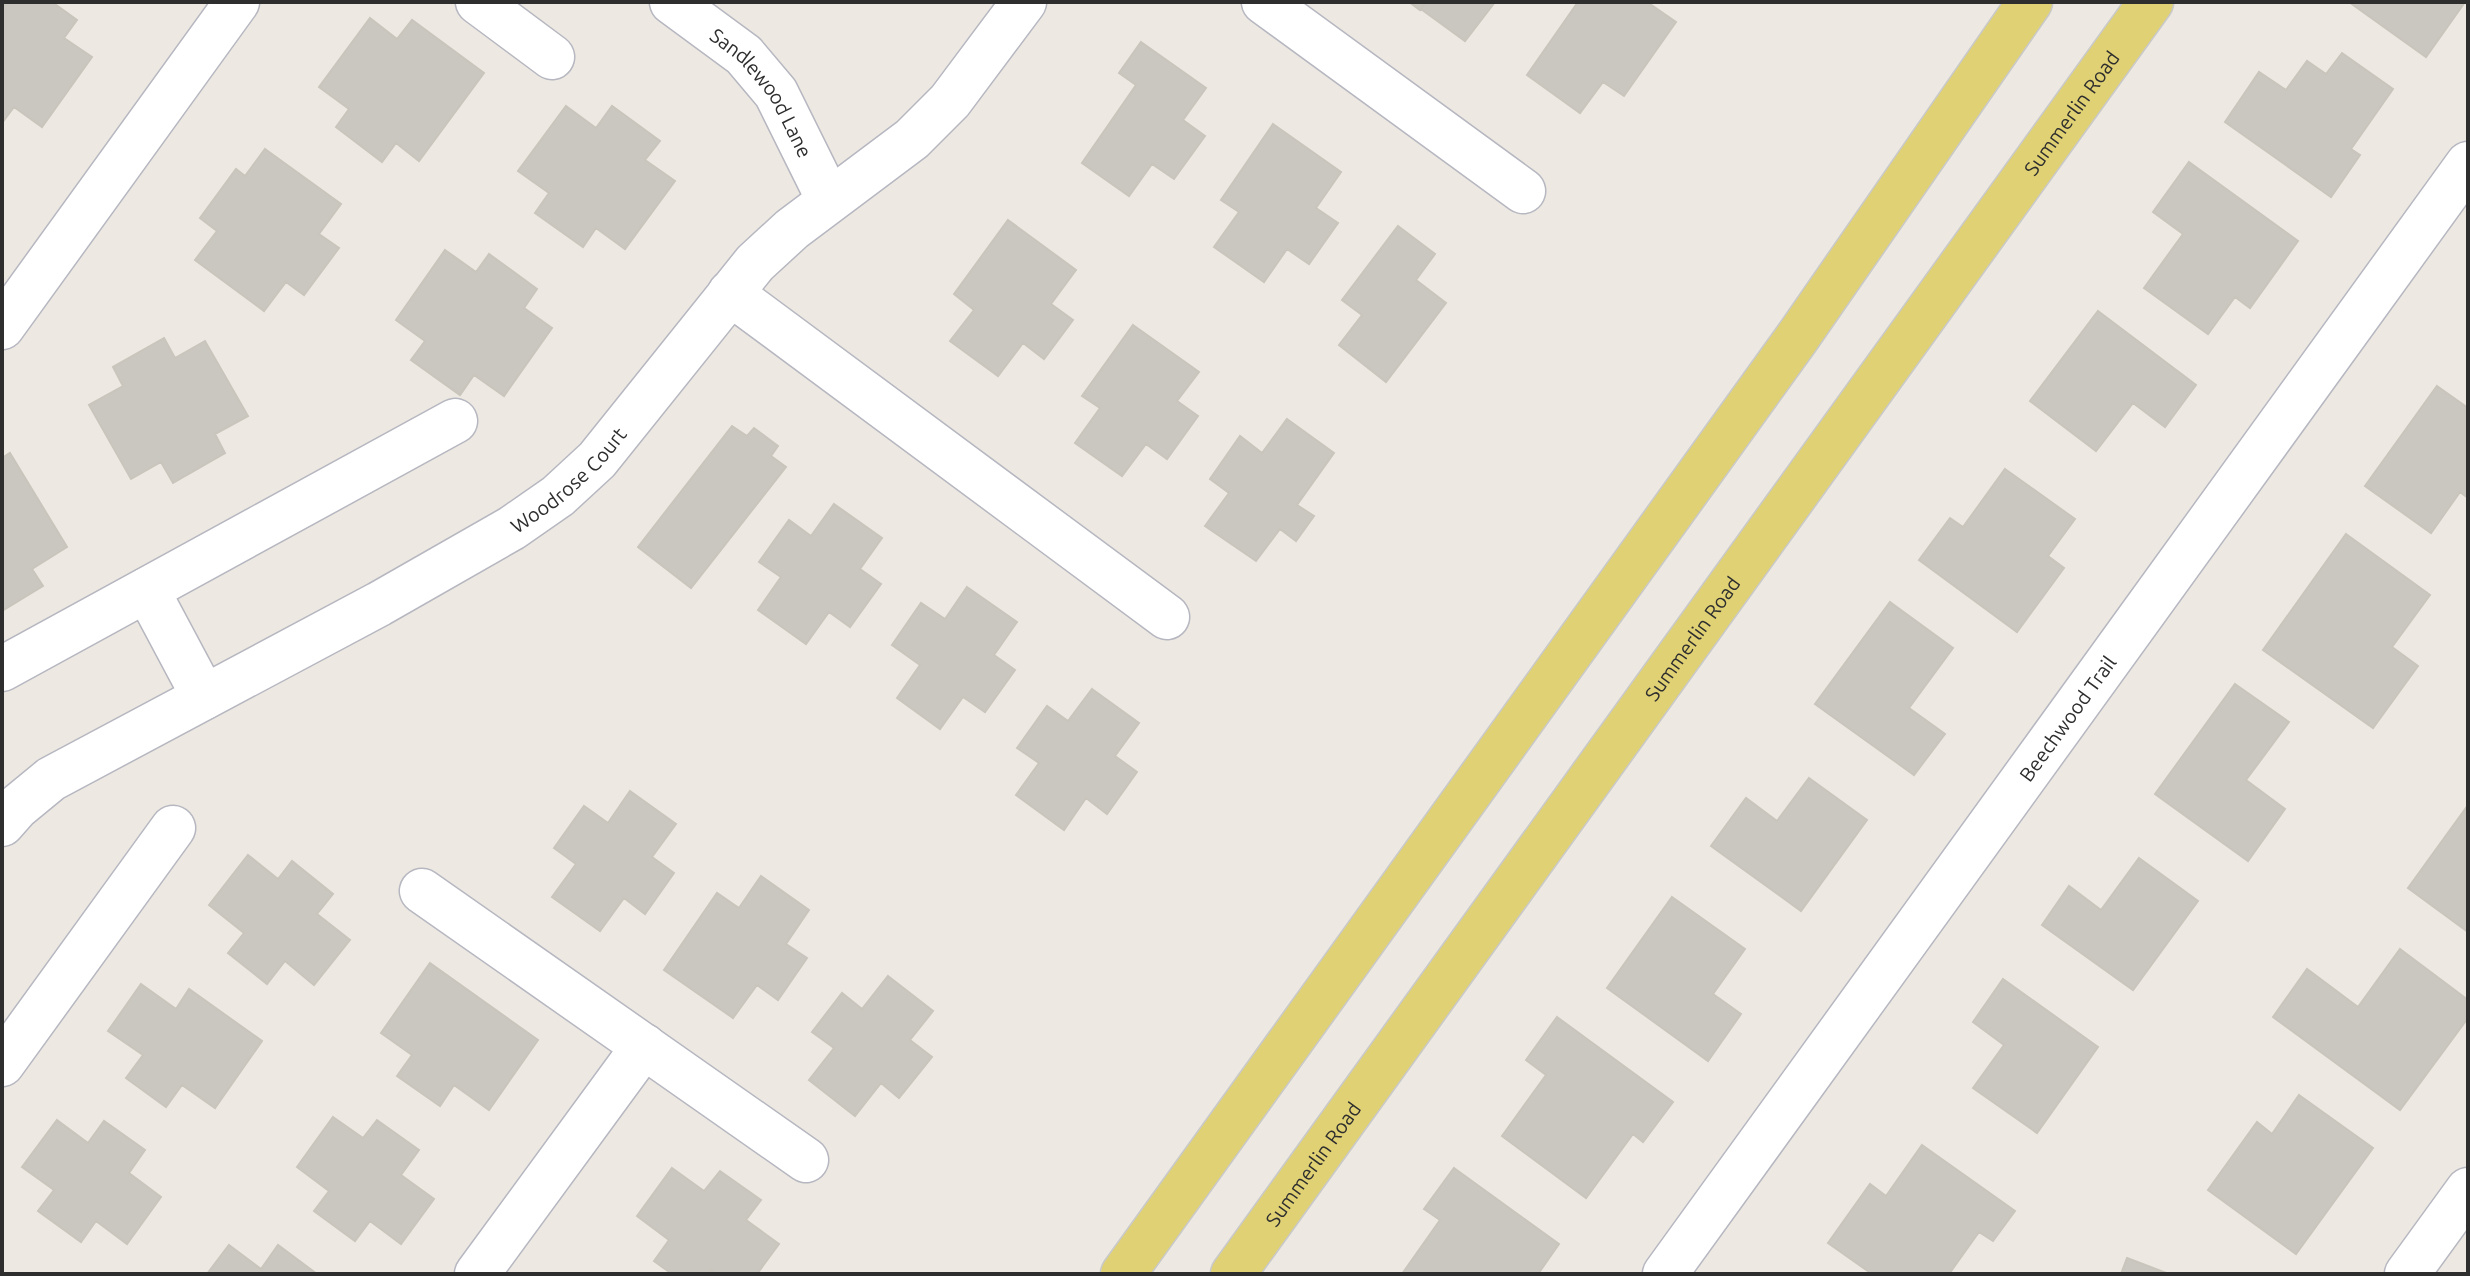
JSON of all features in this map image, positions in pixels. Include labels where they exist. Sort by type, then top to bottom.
[{"type":"main road","points":[[1123,1274],[1797,338],[2030,2]]},
{"type":"main road","name":"Summerlin Road","points":[[1233,1274],[2151,2]]},
{"type":"street","points":[[2,327],[237,2]]},
{"type":"street","points":[[478,2],[552,57]]},
{"type":"street","name":"Sandlewood Lane","points":[[672,2],[744,55],[776,93],[829,200]]},
{"type":"street","name":"Woodrose Court","points":[[2,824],[51,779],[446,566],[512,528],[558,496],[597,460],[755,263],[792,229],[912,139],[950,101],[1024,2]]},
{"type":"street","points":[[1264,2],[1523,191]]},
{"type":"street","name":"Beechwood Trail","points":[[1665,1274],[2468,164]]},
{"type":"street","points":[[730,293],[1167,617]]},
{"type":"street","points":[[2,669],[455,421]]},
{"type":"street","points":[[147,590],[204,697]]},
{"type":"street","points":[[2,1064],[173,828]]},
{"type":"street","points":[[422,891],[806,1160]]},
{"type":"street","points":[[477,1274],[644,1046]]},
{"type":"street","points":[[2407,1274],[2468,1190]]},
{"type":"building","points":[[2,2],[52,2],[77,20],[64,38],[92,57],[42,127],[14,107],[2,123]]},
{"type":"building","points":[[1409,2],[1426,2],[1420,10]]},
{"type":"building","points":[[1426,2],[1495,2],[1465,41],[1421,9]]},
{"type":"building","points":[[1578,2],[1647,2],[1676,22],[1624,96],[1603,82],[1580,113],[1527,75]]},
{"type":"building","points":[[2349,2],[2465,2],[2426,57]]},
{"type":"building","points":[[370,18],[397,39],[412,20],[484,73],[419,161],[396,143],[382,162],[336,127],[349,109],[319,87]]},
{"type":"building","points":[[1141,42],[1206,88],[1183,120],[1205,136],[1174,179],[1152,164],[1129,196],[1082,163],[1136,85],[1119,73]]},
{"type":"building","points":[[2342,53],[2393,89],[2351,149],[2360,155],[2331,197],[2225,122],[2259,72],[2286,90],[2307,61],[2326,74]]},
{"type":"building","points":[[566,106],[596,128],[612,106],[660,141],[645,160],[675,181],[625,249],[596,228],[583,247],[535,213],[549,193],[518,171]]},
{"type":"building","points":[[1273,124],[1341,172],[1316,208],[1338,223],[1309,264],[1287,249],[1264,282],[1214,247],[1239,212],[1221,200]]},
{"type":"building","points":[[265,149],[341,204],[319,234],[339,248],[304,295],[286,282],[264,311],[195,260],[217,231],[200,218],[236,169],[245,176]]},
{"type":"building","points":[[2189,162],[2298,241],[2250,308],[2235,297],[2208,334],[2144,288],[2183,234],[2153,212]]},
{"type":"building","points":[[1008,220],[1076,270],[1051,304],[1073,320],[1044,359],[1023,343],[998,376],[950,341],[974,310],[954,294]]},
{"type":"building","points":[[1398,226],[1435,254],[1416,280],[1446,303],[1386,382],[1339,345],[1362,315],[1342,300]]},
{"type":"building","points":[[445,250],[476,272],[489,254],[537,289],[524,308],[552,328],[504,396],[474,375],[460,395],[411,360],[425,341],[396,320]]},
{"type":"building","points":[[2098,311],[2196,385],[2165,427],[2133,403],[2096,451],[2030,401]]},
{"type":"building","points":[[1133,325],[1199,372],[1177,401],[1198,416],[1167,459],[1146,444],[1122,476],[1075,443],[1100,408],[1082,396]]},
{"type":"building","points":[[164,338],[175,358],[205,341],[248,416],[215,434],[225,453],[173,483],[161,462],[131,479],[89,405],[123,386],[113,367]]},
{"type":"building","points":[[2437,386],[2468,408],[2468,498],[2460,492],[2431,533],[2365,486]]},
{"type":"building","points":[[1287,419],[1334,453],[1297,505],[1314,516],[1296,541],[1280,529],[1256,561],[1205,526],[1229,493],[1210,479],[1240,436],[1262,453]]},
{"type":"building","points":[[732,426],[747,436],[754,428],[778,446],[771,456],[786,467],[691,588],[638,547]]},
{"type":"building","points":[[10,453],[67,547],[32,569],[43,586],[2,611],[2,458]]},
{"type":"building","points":[[2005,469],[2075,519],[2048,556],[2064,568],[2017,632],[1919,560],[1950,518],[1963,527]]},
{"type":"building","points":[[834,504],[882,538],[860,569],[881,584],[850,627],[829,612],[806,644],[758,610],[781,577],[759,562],[789,520],[811,536]]},
{"type":"building","points":[[2346,534],[2430,595],[2392,647],[2418,666],[2373,728],[2263,650]]},
{"type":"building","points":[[967,587],[1017,622],[994,655],[1015,670],[985,712],[963,697],[940,729],[897,698],[920,665],[892,645],[921,603],[945,619]]},
{"type":"building","points":[[1890,602],[1953,648],[1909,708],[1945,734],[1914,775],[1815,704]]},
{"type":"building","points":[[2235,684],[2289,722],[2246,780],[2285,809],[2248,861],[2155,794]]},
{"type":"building","points":[[1092,689],[1139,723],[1115,756],[1137,772],[1107,814],[1086,798],[1064,830],[1016,795],[1039,763],[1017,748],[1047,706],[1068,721]]},
{"type":"building","points":[[1809,778],[1867,820],[1801,911],[1711,846],[1746,798],[1777,821]]},
{"type":"building","points":[[630,791],[676,824],[652,857],[674,873],[645,914],[624,898],[600,931],[552,897],[576,864],[554,848],[584,806],[608,823]]},
{"type":"building","points":[[2468,805],[2468,932],[2408,888]]},
{"type":"building","points":[[248,855],[278,879],[292,861],[333,894],[317,914],[350,940],[314,985],[285,961],[267,984],[228,953],[244,933],[209,905]]},
{"type":"building","points":[[2139,858],[2198,901],[2133,990],[2042,925],[2069,886],[2101,910]]},
{"type":"building","points":[[761,876],[809,910],[786,944],[807,958],[778,1000],[757,985],[733,1018],[664,970],[717,893],[739,908]]},
{"type":"building","points":[[1672,897],[1745,949],[1713,994],[1741,1014],[1708,1061],[1607,988]]},
{"type":"building","points":[[2400,949],[2468,1000],[2468,1018],[2400,1110],[2273,1017],[2307,969],[2358,1007]]},
{"type":"building","points":[[430,963],[538,1040],[489,1110],[454,1085],[440,1106],[397,1076],[412,1055],[381,1033]]},
{"type":"building","points":[[888,976],[933,1011],[910,1040],[932,1057],[899,1098],[881,1083],[855,1116],[809,1080],[834,1048],[812,1032],[842,993],[862,1009]]},
{"type":"building","points":[[2003,979],[2098,1047],[2037,1133],[1973,1088],[2004,1045],[1973,1022]]},
{"type":"building","points":[[141,984],[176,1009],[189,989],[262,1041],[215,1108],[182,1085],[166,1107],[126,1078],[143,1055],[108,1031]]},
{"type":"building","points":[[1557,1017],[1673,1102],[1643,1142],[1633,1134],[1586,1198],[1502,1136],[1546,1075],[1526,1060]]},
{"type":"building","points":[[2299,1095],[2373,1148],[2296,1254],[2208,1190],[2257,1122],[2272,1134]]},
{"type":"building","points":[[333,1117],[363,1138],[377,1120],[419,1150],[401,1175],[434,1199],[401,1244],[370,1221],[355,1241],[314,1211],[329,1191],[297,1167]]},
{"type":"building","points":[[57,1120],[88,1143],[104,1121],[145,1150],[129,1173],[161,1197],[127,1244],[96,1221],[81,1242],[38,1211],[54,1190],[22,1167]]},
{"type":"building","points":[[1922,1145],[2015,1211],[1993,1241],[1979,1232],[1949,1274],[1872,1274],[1828,1243],[1870,1184],[1886,1196]]},
{"type":"building","points":[[672,1168],[704,1191],[720,1171],[761,1200],[746,1220],[779,1244],[757,1274],[717,1274],[711,1270],[708,1274],[672,1274],[654,1261],[669,1240],[637,1216]]},
{"type":"building","points":[[1454,1168],[1559,1244],[1538,1274],[1402,1274],[1440,1220],[1424,1209]]},
{"type":"building","points":[[229,1245],[261,1269],[278,1245],[317,1274],[207,1274]]},
{"type":"building","points":[[2127,1258],[2169,1274],[2121,1274]]}]
